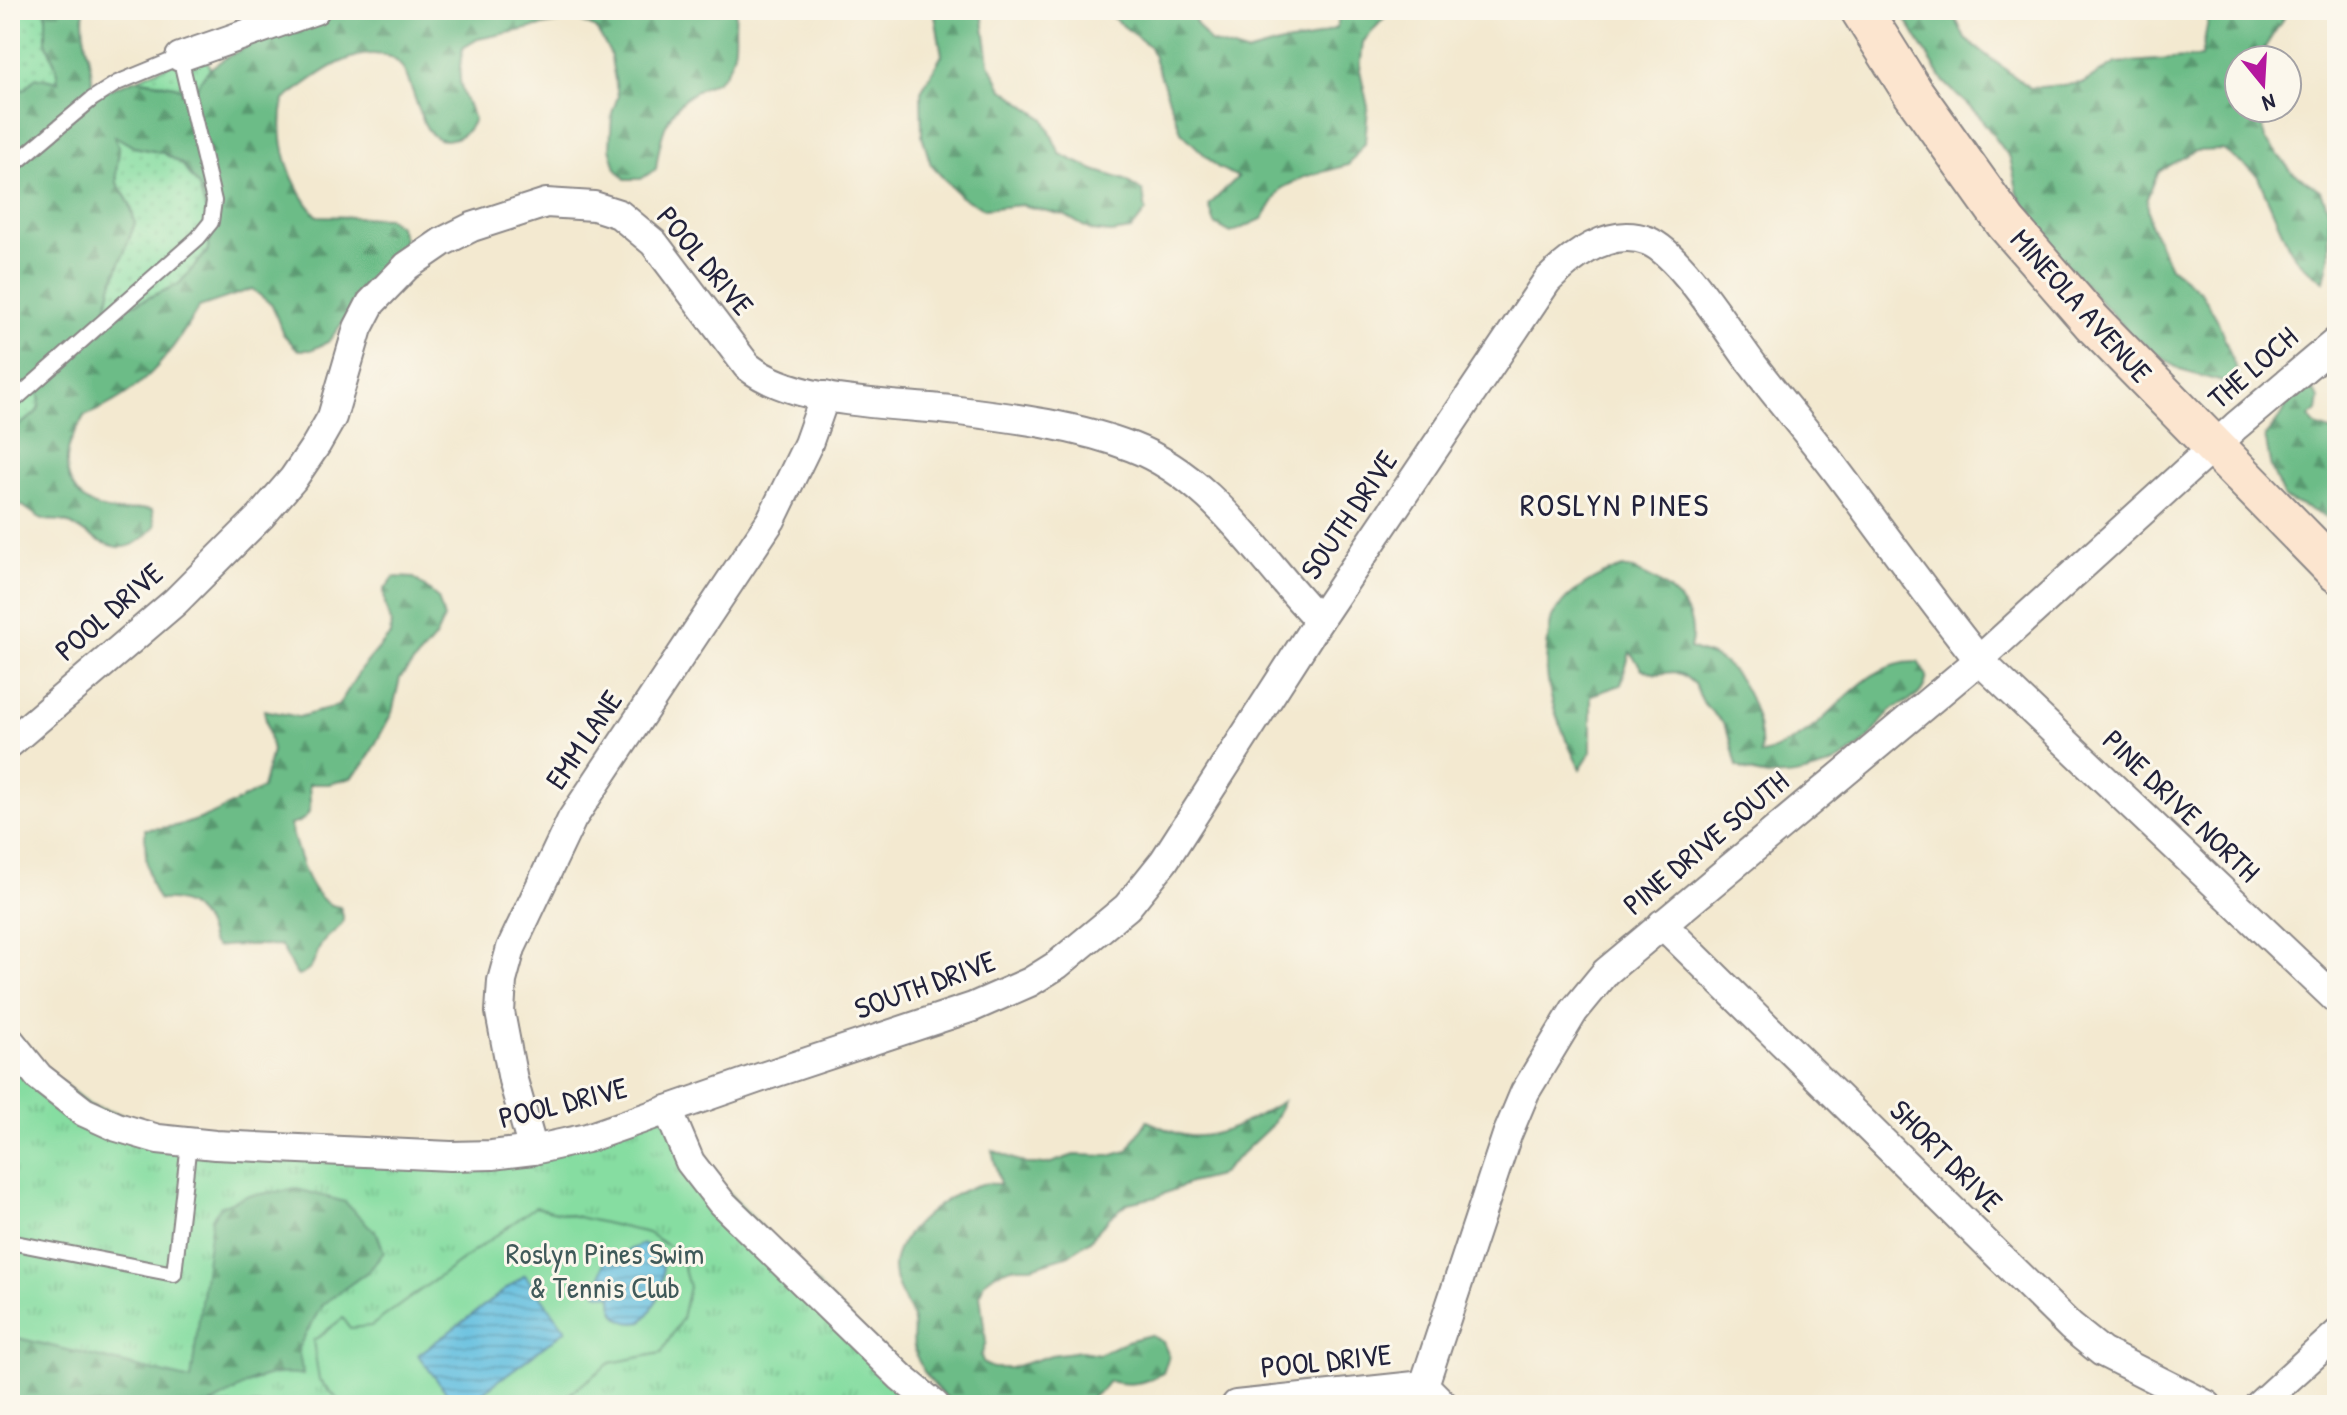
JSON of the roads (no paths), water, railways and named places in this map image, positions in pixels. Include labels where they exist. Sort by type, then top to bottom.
[{"type":"main road","name":"MINEOLA AVENUE","points":[[1861,10],[1912,91],[2006,223],[2092,322],[2337,572]]},
{"type":"street","points":[[180,57],[254,19],[315,10]]},
{"type":"street","name":"POOL DRIVE","points":[[10,743],[175,602],[261,516],[293,479],[332,417],[358,328],[371,303],[407,266],[442,242],[472,227],[546,203],[594,206],[619,214],[654,243],[747,366],[761,378],[779,386],[825,396],[991,416],[1075,430],[1134,448],[1163,463],[1195,485],[1234,521],[1319,620]]},
{"type":"street","name":"SOUTH DRIVE","points":[[668,1110],[973,1007],[1030,982],[1057,965],[1127,907],[1164,861],[1319,620],[1547,281],[1564,263],[1586,249],[1619,237],[1632,237],[1658,246],[1693,284],[1979,660]]},
{"type":"street","name":"THE LOCH","points":[[2213,448],[2337,341]]},
{"type":"street","name":"EMM LANE","points":[[533,1150],[513,1080],[500,1012],[502,981],[511,948],[572,819],[771,520],[808,444],[825,396]]},
{"type":"street","name":"PINE DRIVE SOUTH","points":[[1424,1385],[1507,1135],[1525,1092],[1574,1011],[1606,972],[1979,660],[2213,448]]},
{"type":"street","name":"PINE DRIVE NORTH","points":[[1979,660],[2337,1000]]},
{"type":"street","name":"SHORT DRIVE","points":[[1662,924],[2071,1327],[2102,1352],[2207,1405]]},
{"type":"street","name":"POOL DRIVE","points":[[10,1041],[39,1077],[84,1112],[117,1127],[158,1139],[189,1143],[451,1156],[533,1150],[587,1138],[668,1110],[690,1162],[721,1202],[901,1377],[935,1405]]},
{"type":"street","points":[[2259,1405],[2337,1334]]},
{"type":"street","points":[[1424,1385],[1444,1405]]},
{"type":"street","name":"POOL DRIVE","points":[[1236,1405],[1424,1385]]},
{"type":"lane","points":[[10,168],[92,99],[117,83],[180,57],[209,168],[214,201],[211,222],[198,238],[10,404]]},
{"type":"lane","points":[[10,1242],[174,1274],[189,1143]]},
{"type":"water","points":[[643,1244],[654,1249],[660,1257],[662,1280],[648,1315],[635,1323],[619,1318],[612,1296],[597,1293],[605,1259],[620,1263],[629,1250]]},
{"type":"water","points":[[525,1275],[566,1330],[466,1405],[456,1405],[418,1355]]},
{"type":"district","name":"ROSLYN PINES","points":[[1615,505]]},
{"type":"park label","name":"Roslyn Pines Swim & Tennis Club","points":[[605,1271]]}]
